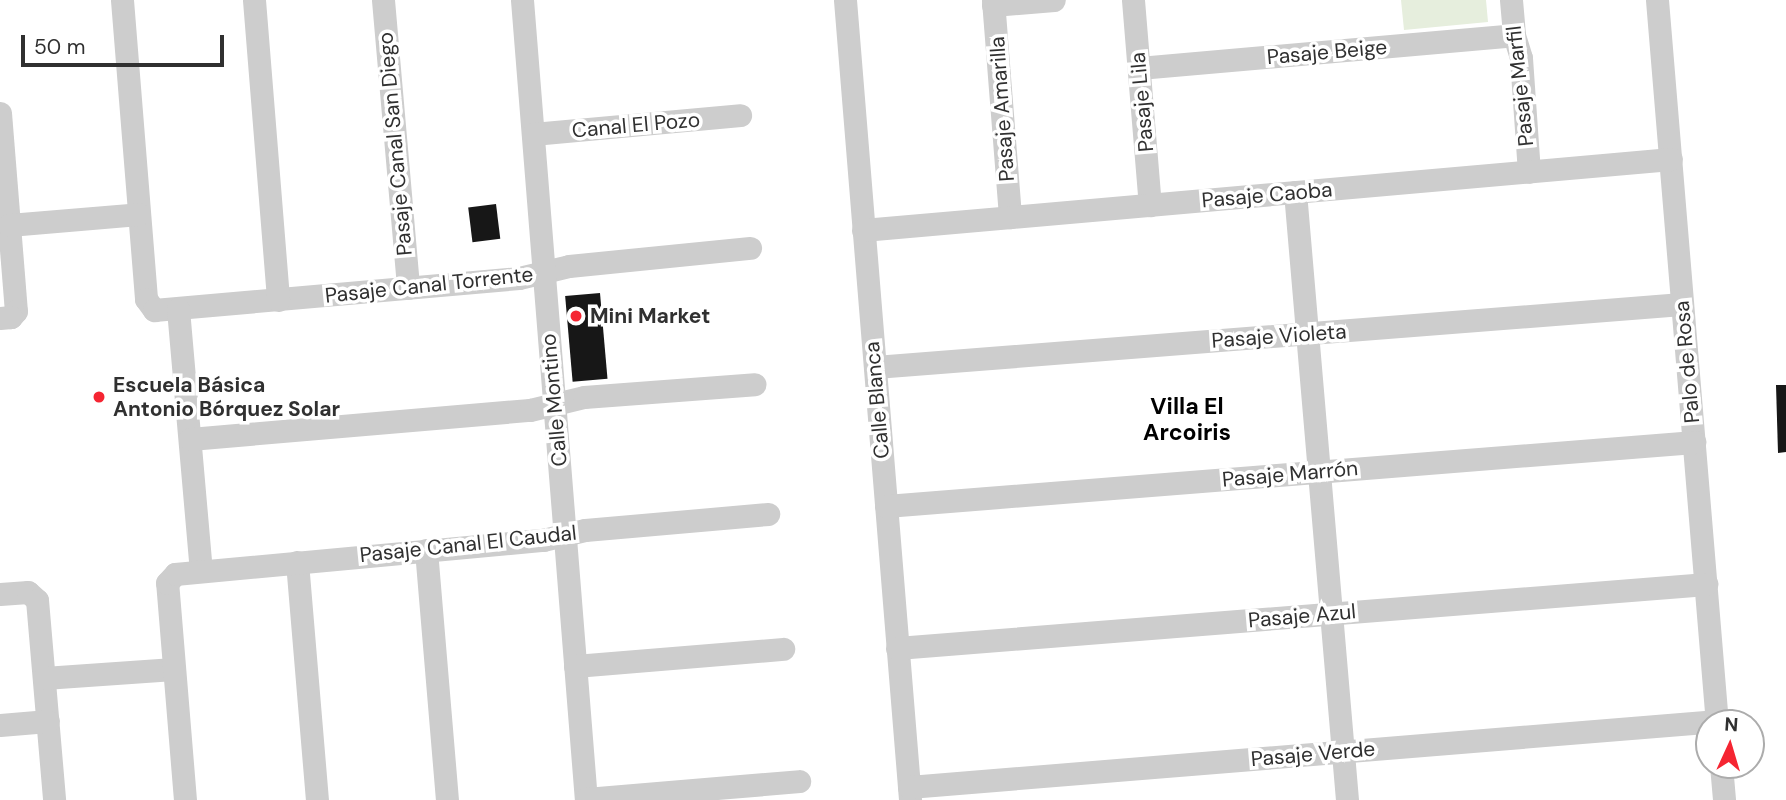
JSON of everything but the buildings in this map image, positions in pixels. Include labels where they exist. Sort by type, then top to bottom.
[{"type":"street","points":[[9,225],[139,214],[122,0]]},
{"type":"street","points":[[254,0],[278,300]]},
{"type":"street","name":"Pasaje Canal San Diego","points":[[383,0],[408,288]]},
{"type":"street","name":"Calle Blanca","points":[[845,0],[909,794]]},
{"type":"street","points":[[993,3],[1054,0]]},
{"type":"street","name":"Pasaje Lila","points":[[1133,0],[1150,205]]},
{"type":"street","name":"Pasaje Marfil","points":[[1511,0],[1514,35],[1521,58],[1529,172]]},
{"type":"street","name":"Palo de Rosa","points":[[1657,0],[1716,709]]},
{"type":"street","name":"Calle Montino","points":[[527,1],[533,134],[586,799]]},
{"type":"street","name":"Pasaje Amarilla","points":[[993,3],[1010,217]]},
{"type":"street","name":"Pasaje Beige","points":[[1139,68],[1514,35]]},
{"type":"street","points":[[0,113],[3,182],[9,225],[7,317]]},
{"type":"street","name":"Canal El Pozo","points":[[533,134],[740,116]]},
{"type":"street","name":"Pasaje Caoba","points":[[863,230],[1671,159]]},
{"type":"street","points":[[1295,192],[1347,800]]},
{"type":"street","name":"Pasaje Canal Torrente","points":[[139,214],[146,299],[149,307],[160,311],[519,278],[569,265],[750,248]]},
{"type":"street","name":"Pasaje Violeta","points":[[875,367],[1682,304]]},
{"type":"street","points":[[178,309],[201,570]]},
{"type":"street","points":[[190,439],[530,410],[584,397],[755,384]]},
{"type":"street","name":"Pasaje Marrón","points":[[886,506],[1694,442]]},
{"type":"street","name":"Pasaje Canal El Caudal","points":[[174,668],[167,589],[170,577],[201,570],[543,540],[584,530],[768,514]]},
{"type":"street","points":[[426,550],[447,800]]},
{"type":"street","points":[[296,562],[317,800]]},
{"type":"street","name":"Pasaje Azul","points":[[897,648],[1706,584]]},
{"type":"street","points":[[0,594],[28,592],[33,595],[38,606],[54,800]]},
{"type":"street","points":[[575,666],[783,649]]},
{"type":"street","points":[[44,678],[174,668],[185,800]]},
{"type":"street","points":[[0,725],[48,721]]},
{"type":"street","name":"Pasaje Verde","points":[[909,794],[1343,752],[1695,724]]},
{"type":"street","points":[[1722,779],[1724,800]]},
{"type":"street","points":[[586,799],[800,781]]},
{"type":"green space","points":[[1401,0],[1486,0],[1488,22],[1404,30]]},
{"type":"place","name":"Mini Market","points":[[576,316]]},
{"type":"place","name":"Escuela Básica Antonio Bórquez Solar","points":[[99,397]]},
{"type":"district","name":"Villa El Arcoiris","points":[[1187,419]]}]
